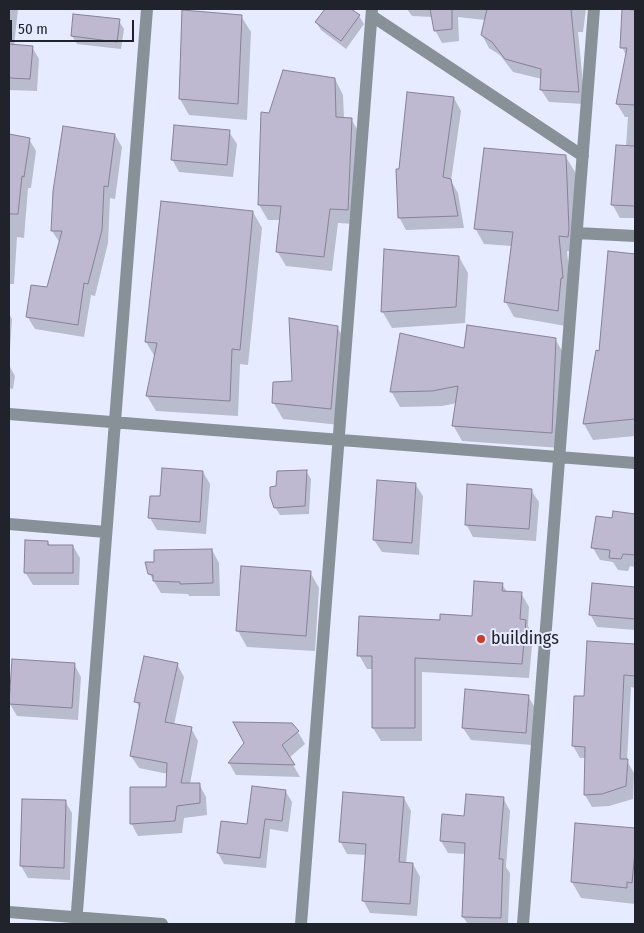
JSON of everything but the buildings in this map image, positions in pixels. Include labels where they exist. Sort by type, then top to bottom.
[{"type":"street","points":[[77,921],[147,9]]},
{"type":"street","points":[[523,924],[594,9]]},
{"type":"street","points":[[301,924],[372,12],[583,156]]},
{"type":"street","points":[[577,233],[635,236]]},
{"type":"street","points":[[9,414],[635,463]]},
{"type":"street","points":[[9,524],[106,532]]},
{"type":"street","points":[[9,912],[77,921],[162,924]]},
{"type":"place","name":"buildings","points":[[481,639]]}]
